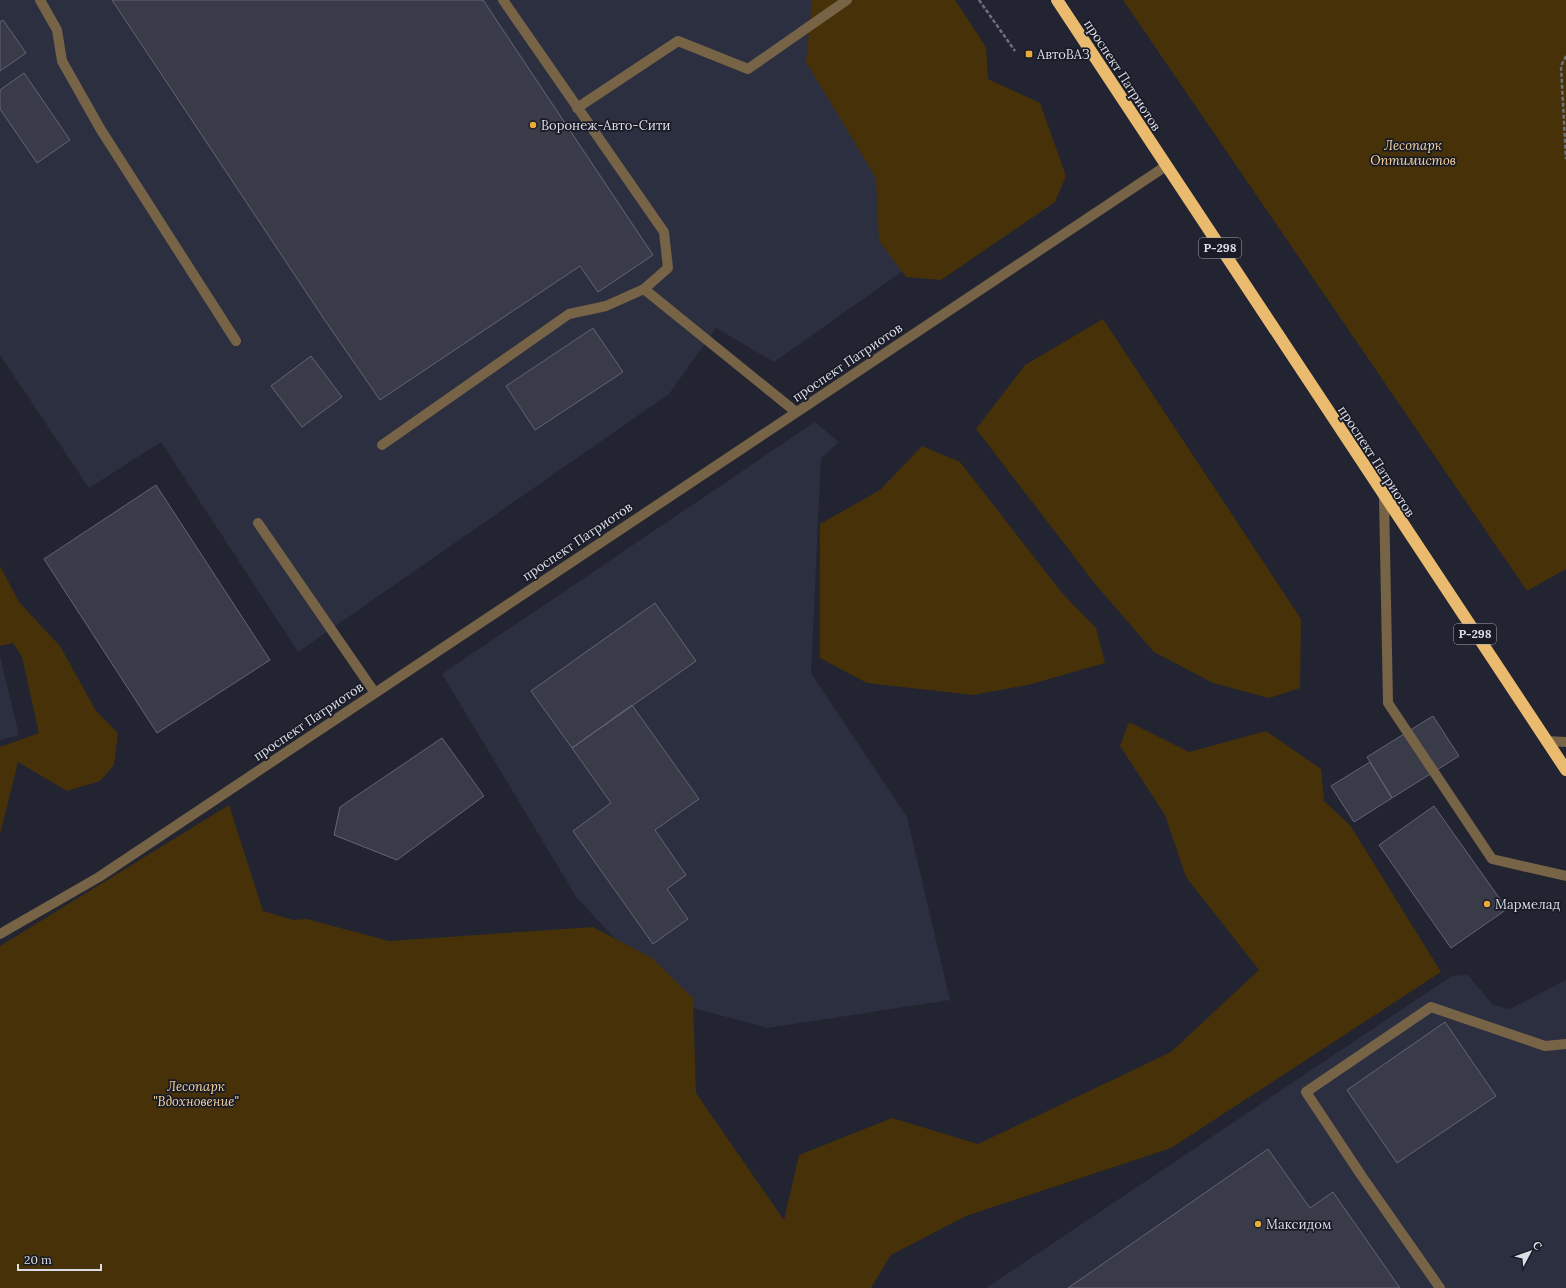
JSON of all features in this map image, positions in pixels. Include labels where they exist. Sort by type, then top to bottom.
[{"type":"highway","name":"проспект Патриотов","points":[[1057,0],[1384,497],[1566,770]]},
{"type":"street","points":[[40,0],[57,30],[62,61],[101,130],[236,341]]},
{"type":"street","points":[[382,445],[569,314],[606,306],[644,289],[668,268],[664,232],[503,0]]},
{"type":"street","points":[[577,108],[678,41],[748,69],[847,0]]},
{"type":"street","name":"проспект Патриотов","points":[[0,934],[98,877],[1166,166]]},
{"type":"street","points":[[644,289],[796,412]]},
{"type":"street","points":[[1384,497],[1388,703],[1492,859],[1566,876]]},
{"type":"street","points":[[258,523],[375,693]]},
{"type":"street","points":[[1546,741],[1566,742]]},
{"type":"street","points":[[1440,1288],[1360,1175],[1306,1092],[1430,1007],[1545,1046],[1566,1044]]},
{"type":"path","points":[[980,0],[1015,51]]},
{"type":"path","points":[[1566,56],[1561,66],[1566,159]]},
{"type":"shaded area","points":[[0,0],[849,0],[937,247],[774,362],[716,328],[669,394],[298,652],[161,442],[89,488],[0,355]]},
{"type":"shaded area","points":[[815,422],[839,442],[821,458],[811,673],[907,817],[950,1000],[768,1028],[675,1003],[577,898],[442,674]]},
{"type":"shaded area","points":[[0,656],[19,735],[0,740]]},
{"type":"shaded area","points":[[1468,975],[1493,1005],[1510,1009],[1566,980],[1566,1288],[986,1288],[1452,976]]},
{"type":"green space","points":[[812,0],[955,0],[986,47],[988,79],[1040,103],[1066,176],[1055,202],[941,280],[906,277],[879,241],[876,178],[806,62]]},
{"type":"green space","name":"Лесопарк Оптимистов","points":[[1123,0],[1566,0],[1566,569],[1527,591]]},
{"type":"green space","points":[[1103,319],[1301,619],[1300,688],[1269,698],[1213,683],[1154,652],[1096,585],[976,429],[1025,365]]},
{"type":"green space","points":[[922,446],[960,462],[1062,593],[1096,628],[1105,663],[1028,685],[973,695],[867,683],[820,658],[820,524],[880,490]]},
{"type":"green space","points":[[0,566],[19,602],[60,646],[96,711],[118,733],[114,765],[100,781],[67,791],[18,762],[0,834],[0,747],[39,733],[22,657],[13,643],[0,646]]},
{"type":"green space","name":"Лесопарк \"Вдохновение\"","points":[[1129,722],[1189,752],[1266,731],[1321,769],[1324,801],[1350,825],[1441,972],[1171,1148],[966,1216],[891,1255],[871,1288],[0,1288],[0,946],[229,805],[263,911],[293,920],[307,919],[389,941],[593,927],[652,958],[693,998],[696,1093],[784,1220],[799,1155],[892,1118],[978,1144],[1171,1052],[1259,970],[1186,877],[1165,815],[1120,746]]},
{"type":"building","points":[[112,0],[483,0],[653,255],[598,292],[580,266],[380,400],[324,319]]},
{"type":"building","points":[[3,20],[26,53],[0,71],[0,22]]},
{"type":"building","points":[[24,73],[70,140],[37,163],[0,109],[0,90]]},
{"type":"building","points":[[593,328],[623,372],[535,430],[506,386]]},
{"type":"building","points":[[311,356],[342,397],[302,427],[271,386]]},
{"type":"building","points":[[156,485],[270,660],[157,733],[44,559]]},
{"type":"building","points":[[655,603],[696,661],[572,748],[531,691]]},
{"type":"building","points":[[632,705],[699,799],[655,830],[686,875],[667,889],[688,919],[653,944],[573,831],[611,803],[572,748]]},
{"type":"building","points":[[1433,716],[1459,756],[1392,798],[1367,757]]},
{"type":"building","points":[[442,738],[484,796],[397,860],[334,835],[340,807]]},
{"type":"building","points":[[1370,762],[1392,798],[1354,822],[1331,786]]},
{"type":"building","points":[[1434,806],[1507,909],[1451,948],[1379,845]]},
{"type":"building","points":[[1445,1022],[1496,1096],[1397,1163],[1347,1090]]},
{"type":"building","name":"Максидом","points":[[1268,1149],[1310,1208],[1333,1192],[1400,1288],[1068,1288]]},
{"type":"place","name":"АвтоВАЗ","points":[[1029,54]]},
{"type":"place","name":"Воронеж-Авто-Сити","points":[[533,125]]},
{"type":"place","name":"Мармелад","points":[[1487,904]]},
{"type":"place","name":"Максидом","points":[[1258,1224]]}]
